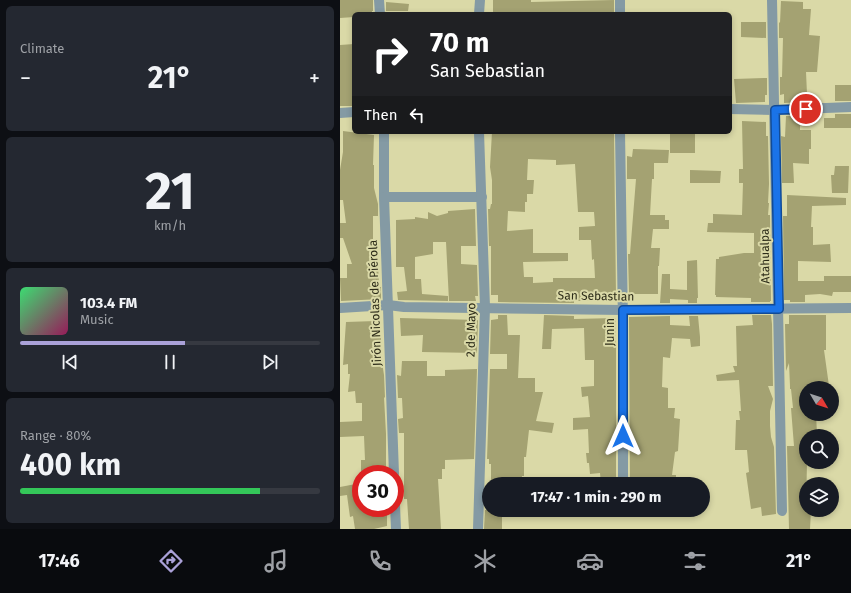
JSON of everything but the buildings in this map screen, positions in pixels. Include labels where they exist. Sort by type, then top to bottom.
[{"type":"street","points":[[379,0],[380,12]]},
{"type":"street","points":[[479,12],[480,0]]},
{"type":"street","points":[[620,0],[620,12]]},
{"type":"street","name":"Atahualpa","points":[[772,0],[782,511]]},
{"type":"street","points":[[732,109],[775,110],[851,107]]},
{"type":"street","points":[[340,113],[352,112]]},
{"type":"street","name":"Jirón Nicolas de Piérola","points":[[384,134],[384,198],[394,465]]},
{"type":"street","name":"2 de Mayo","points":[[478,529],[485,307],[479,134]]},
{"type":"street","name":"Junin","points":[[620,134],[623,310],[623,477]]},
{"type":"street","points":[[384,198],[482,197]]},
{"type":"street","name":"San Sebastian","points":[[340,308],[388,306],[623,310],[851,308]]},
{"type":"street","points":[[396,517],[396,529]]},
{"type":"route","points":[[623,436],[623,310],[779,309],[775,110],[806,109]]}]
